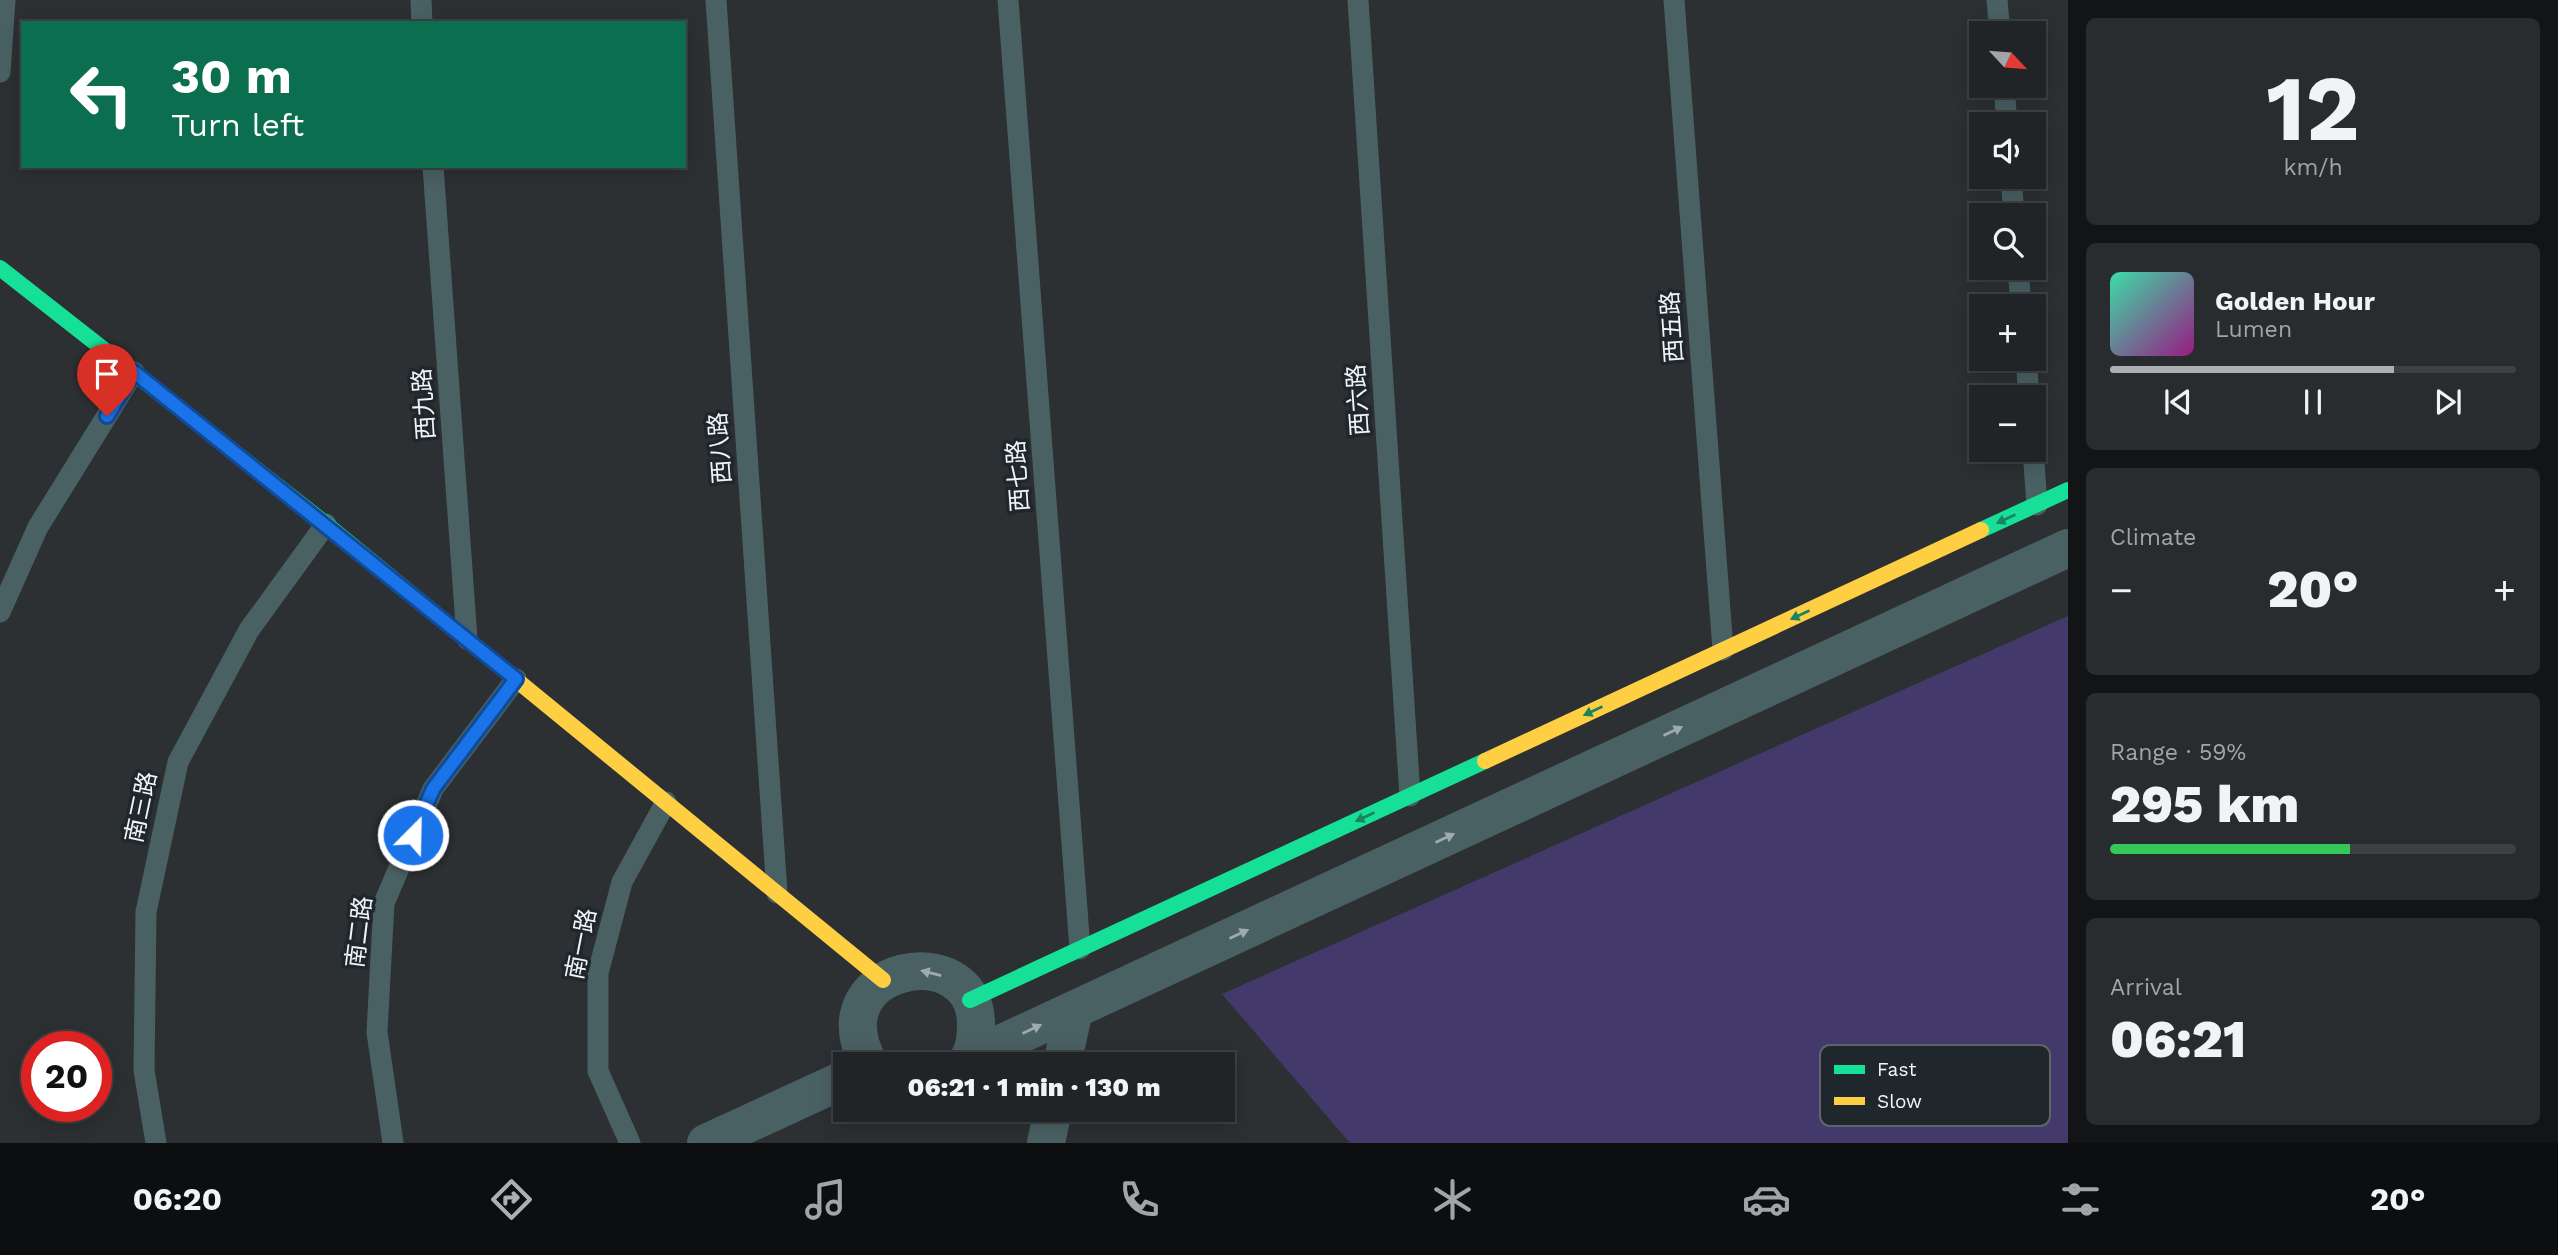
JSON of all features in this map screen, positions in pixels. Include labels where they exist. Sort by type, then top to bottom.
[{"type":"street","points":[[0,268],[326,524],[883,980]]},
{"type":"street","points":[[970,1000],[2068,490]]},
{"type":"street","points":[[987,1052],[2068,548]]},
{"type":"street","points":[[862,1052],[857,1028],[859,1013],[869,995],[883,980],[902,971],[919,969],[939,974],[957,984],[970,1000],[976,1017],[976,1038],[971,1052]]},
{"type":"street","points":[[1065,1052],[1074,1010]]},
{"type":"street","points":[[723,1139],[833,1085]]},
{"type":"street","points":[[1046,1143],[1050,1122]]},
{"type":"lane","points":[[0,72],[5,0]]},
{"type":"lane","points":[[421,0],[422,21]]},
{"type":"lane","name":"西八路","points":[[716,0],[777,893]]},
{"type":"lane","name":"西七路","points":[[1008,0],[1080,949]]},
{"type":"lane","name":"西六路","points":[[1358,0],[1410,796]]},
{"type":"lane","name":"西五路","points":[[1674,0],[1723,650]]},
{"type":"lane","points":[[1997,0],[1999,21]]},
{"type":"lane","name":"西九路","points":[[433,168],[467,639]]},
{"type":"lane","points":[[0,612],[38,527],[134,372]]},
{"type":"lane","points":[[2034,462],[2037,505]]},
{"type":"lane","name":"南三路","points":[[156,1143],[144,1070],[146,912],[178,762],[249,630],[326,524]]},
{"type":"lane","name":"南二路","points":[[393,1143],[377,1032],[384,903],[433,789],[516,679]]},
{"type":"lane","name":"南一路","points":[[630,1143],[598,1071],[598,974],[622,882],[666,803]]},
{"type":"shaded area","points":[[2068,616],[2068,1143],[1350,1143],[1222,994]]},
{"type":"traffic: fast","points":[[0,268],[326,524],[492,660]]},
{"type":"traffic: fast","points":[[1981,530],[2068,490]]},
{"type":"traffic: fast","points":[[970,1000],[1485,761]]},
{"type":"traffic: slow","points":[[1485,761],[1981,530]]},
{"type":"traffic: slow","points":[[492,660],[883,980]]},
{"type":"route","points":[[107,416],[134,372],[516,679],[433,789],[413,835]]}]
